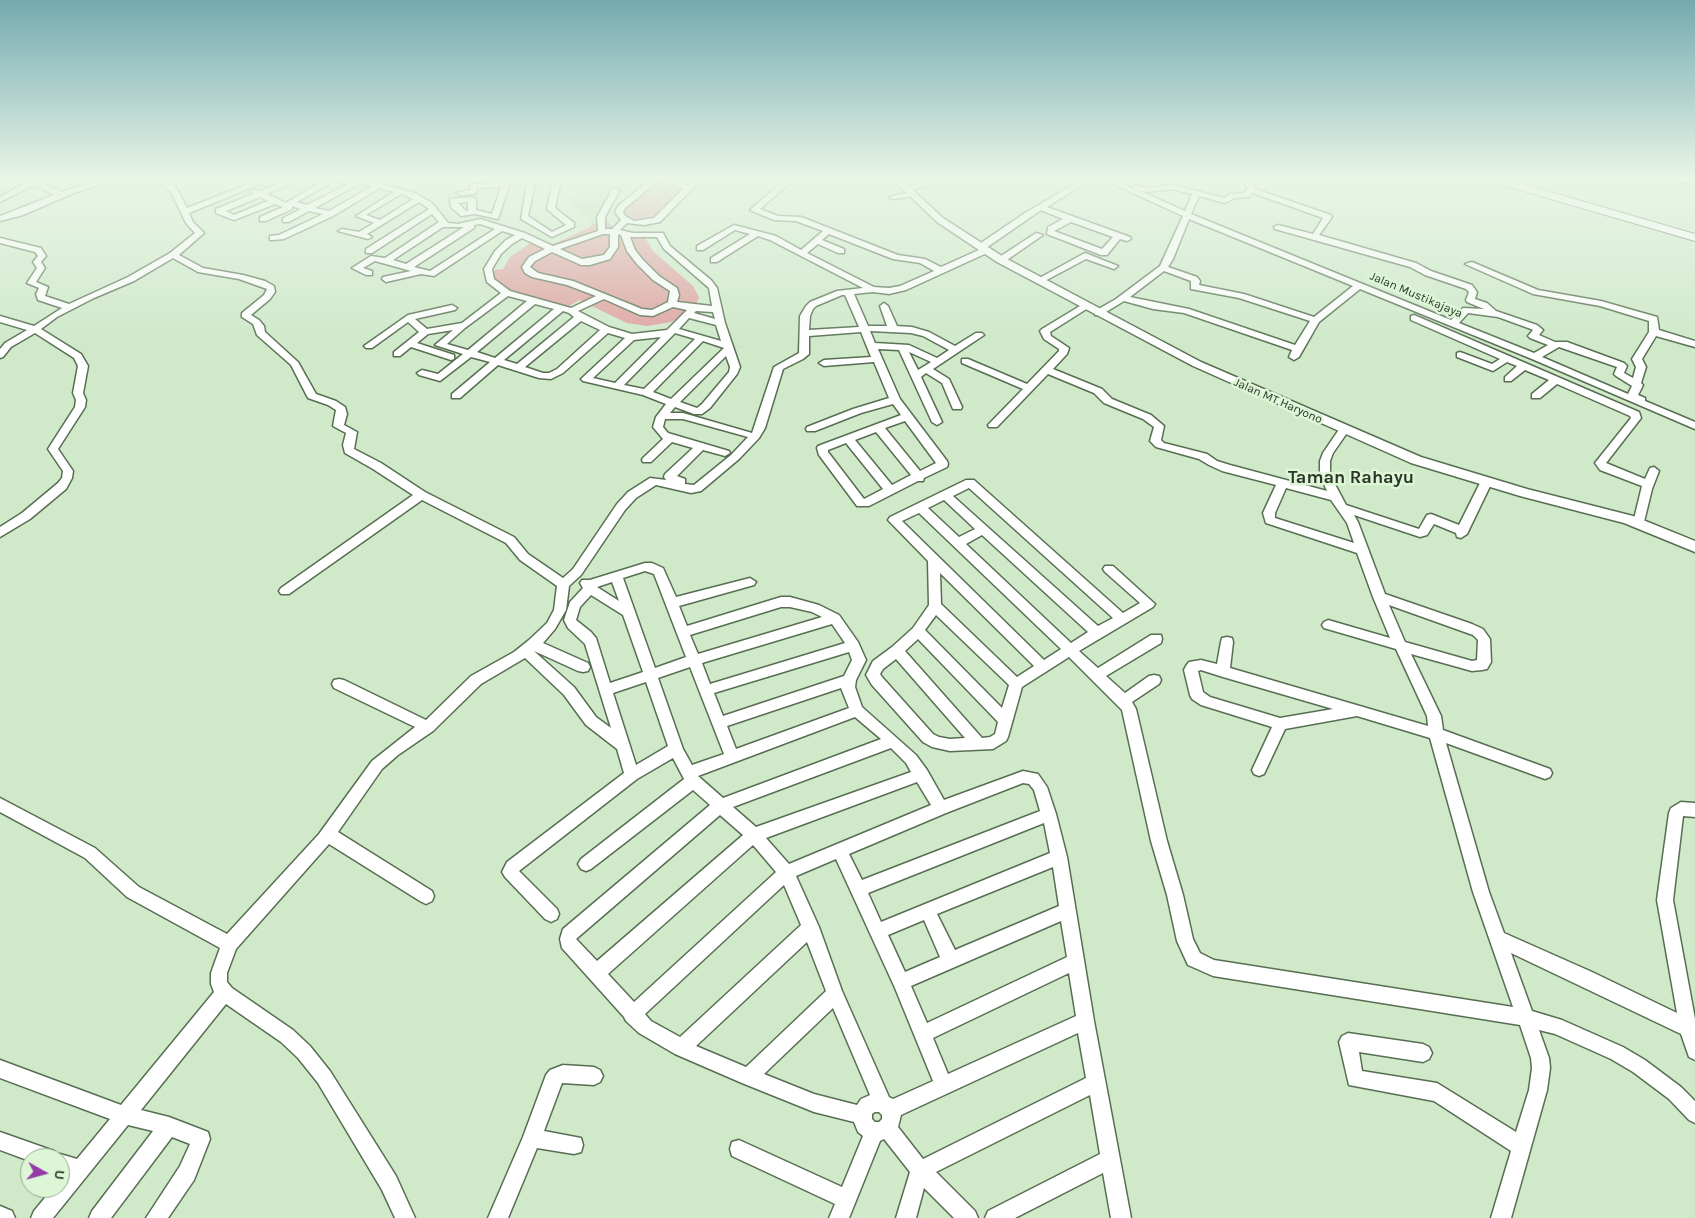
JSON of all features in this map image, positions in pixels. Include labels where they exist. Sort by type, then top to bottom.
[{"type":"main road","name":"Jalan MT Haryono","points":[[964,236],[1002,260],[1098,314],[1197,364],[1344,430],[1416,460],[1486,482],[1639,523],[1695,547]]},
{"type":"street","points":[[0,355],[8,345],[69,307],[130,279],[174,255],[197,236]]},
{"type":"street","points":[[273,238],[283,236]]},
{"type":"street","points":[[369,251],[393,236]]},
{"type":"street","points":[[386,260],[424,236]]},
{"type":"street","points":[[408,267],[436,249],[452,236]]},
{"type":"street","points":[[369,273],[356,268],[374,258],[431,274],[491,236],[510,242]]},
{"type":"street","points":[[521,236],[510,242],[494,258],[487,274],[496,286],[507,293],[561,308],[606,330],[631,337],[671,332],[727,347]]},
{"type":"street","points":[[524,236],[581,262],[608,257],[613,252],[619,236]]},
{"type":"street","points":[[590,236],[551,248],[532,259],[526,267],[528,271],[535,276],[570,284],[604,296],[640,312],[653,312],[672,304],[720,323]]},
{"type":"street","points":[[627,236],[631,251],[640,262],[656,278],[674,290],[675,295],[672,304]]},
{"type":"street","points":[[660,236],[667,247],[713,288],[716,309],[727,347],[734,362],[734,372],[701,411],[668,409]]},
{"type":"street","points":[[700,248],[720,236]]},
{"type":"street","points":[[714,260],[757,236]]},
{"type":"street","points":[[765,236],[782,242],[873,289]]},
{"type":"street","points":[[803,253],[822,236]]},
{"type":"street","points":[[841,236],[896,257],[922,261],[941,271]]},
{"type":"street","points":[[405,1218],[389,1183],[324,1077],[304,1052],[287,1036],[238,1003],[219,984],[218,973],[229,944],[327,834],[377,764],[393,750],[428,726],[476,680],[530,648],[557,619],[562,600],[563,584],[577,572],[621,507],[632,495],[654,481],[691,489],[697,488],[735,457],[755,436],[760,428],[779,367],[800,358],[804,354],[804,316],[809,308],[832,295],[848,291],[896,290],[941,271],[984,249],[1001,236]]},
{"type":"street","points":[[1002,260],[1037,236]]},
{"type":"street","points":[[1086,236],[1123,238],[1104,253],[1086,236]]},
{"type":"street","points":[[1098,314],[1162,268],[1169,259],[1178,236]]},
{"type":"street","name":"Jalan Mustikajaya","points":[[1239,236],[1535,357],[1695,425]]},
{"type":"street","points":[[1312,236],[1413,265],[1428,273],[1469,287],[1473,292],[1470,300],[1484,305],[1493,313]]},
{"type":"street","points":[[0,240],[38,250],[42,256],[37,262],[42,268],[32,279],[31,283],[44,287],[40,294],[41,298],[69,307]]},
{"type":"street","points":[[816,241],[841,252]]},
{"type":"street","points":[[413,243],[436,249]]},
{"type":"street","points":[[803,253],[827,261]]},
{"type":"street","points":[[174,255],[201,270],[240,276],[271,288],[271,292],[267,297],[245,316],[256,322],[260,333],[286,354],[295,364],[312,396],[332,402],[342,411],[337,424],[352,432],[348,445],[349,451],[377,466],[421,496],[510,540],[524,557],[563,584]]},
{"type":"street","points":[[1038,281],[1086,256],[1114,266]]},
{"type":"street","points":[[454,269],[458,261],[456,259]]},
{"type":"street","points":[[1469,264],[1536,292],[1601,304],[1653,319],[1654,332],[1637,359],[1641,365],[1637,386],[1632,396],[1695,425]]},
{"type":"street","points":[[1162,268],[1194,279],[1196,281],[1194,287],[1242,296],[1315,320]]},
{"type":"street","points":[[386,279],[420,271]]},
{"type":"street","points":[[1122,298],[1153,306],[1186,311],[1295,353],[1315,320],[1360,285]]},
{"type":"street","points":[[848,291],[895,400],[943,464],[919,478],[865,504],[862,503],[822,450],[826,446],[906,416]]},
{"type":"street","points":[[465,357],[440,345],[507,293]]},
{"type":"street","points":[[518,368],[544,347],[576,314],[604,296]]},
{"type":"street","points":[[422,373],[440,378],[534,300]]},
{"type":"street","points":[[884,306],[893,329]]},
{"type":"street","points":[[993,425],[1065,350],[1061,345],[1047,337],[1045,331],[1085,306]]},
{"type":"street","points":[[369,346],[408,318],[452,308]]},
{"type":"street","points":[[456,396],[561,308]]},
{"type":"street","points":[[617,387],[691,312],[716,309]]},
{"type":"street","points":[[1452,324],[1466,310],[1493,313],[1534,327],[1538,330],[1533,336],[1555,345]]},
{"type":"street","points":[[408,318],[425,332]]},
{"type":"street","points":[[1414,318],[1556,379],[1636,416],[1600,464],[1648,484]]},
{"type":"street","points":[[0,319],[35,329],[78,356],[83,366],[78,393],[81,400],[80,407],[53,449],[68,471],[68,478],[62,486],[26,516],[0,533]]},
{"type":"street","points":[[397,354],[425,332],[465,325]]},
{"type":"street","points":[[805,333],[864,329],[893,329],[920,332],[956,350]]},
{"type":"street","points":[[410,344],[465,357],[497,361],[542,376],[556,374],[606,330]]},
{"type":"street","points":[[1654,332],[1695,344]]},
{"type":"street","points":[[914,376],[979,335]]},
{"type":"street","points":[[631,337],[586,379],[646,393],[668,409],[683,416],[747,434],[725,453],[694,485],[689,486],[669,477],[701,446]]},
{"type":"street","points":[[646,393],[700,339]]},
{"type":"street","points":[[522,341],[544,347]]},
{"type":"street","points":[[1535,357],[1555,345],[1568,345],[1621,365],[1619,374],[1636,384]]},
{"type":"street","points":[[872,346],[909,348],[937,362]]},
{"type":"street","points":[[725,453],[670,438],[664,435],[658,427],[668,409],[727,347]]},
{"type":"street","points":[[902,347],[937,422]]},
{"type":"street","points":[[1460,354],[1493,368],[1507,358]]},
{"type":"street","points":[[824,363],[877,359]]},
{"type":"street","points":[[964,361],[1029,388]]},
{"type":"street","points":[[1508,379],[1524,366]]},
{"type":"street","points":[[926,369],[946,381],[957,407]]},
{"type":"street","points":[[1047,370],[1098,391],[1108,401],[1147,417],[1159,426],[1155,441],[1160,445],[1204,456],[1213,463],[1226,468],[1339,502],[1420,533],[1423,532],[1432,518],[1462,533],[1486,482]]},
{"type":"street","points":[[1536,396],[1556,379]]},
{"type":"street","points":[[811,428],[857,411],[895,400]]},
{"type":"street","points":[[878,427],[919,478]]},
{"type":"street","points":[[1344,430],[1328,453],[1324,468],[1328,486],[1352,522],[1379,597],[1399,645],[1434,716],[1436,734],[1481,892],[1540,1058],[1541,1068],[1538,1090],[1501,1218]]},
{"type":"street","points":[[647,460],[670,438]]},
{"type":"street","points":[[848,438],[891,491]]},
{"type":"street","points":[[1639,523],[1648,484],[1654,471]]},
{"type":"street","points":[[1043,667],[894,520],[970,483],[1122,619]]},
{"type":"street","points":[[1282,484],[1269,513],[1270,520],[1362,550]]},
{"type":"street","points":[[945,495],[1097,633]]},
{"type":"street","points":[[285,591],[421,496]]},
{"type":"street","points":[[920,507],[1124,701],[1128,709],[1185,941],[1194,959],[1213,968],[1524,1017],[1556,1026],[1617,1053],[1659,1079],[1695,1114]]},
{"type":"street","points":[[958,543],[983,530]]},
{"type":"street","points":[[934,559],[935,606],[918,631],[897,651],[878,665],[874,675],[928,738],[937,743],[950,745],[993,743],[1000,737],[1016,684],[1097,633],[1149,604],[1109,569]]},
{"type":"street","points":[[632,775],[591,642],[586,635],[572,625],[570,620],[574,606],[589,587],[645,567],[657,569],[707,690],[732,757]]},
{"type":"street","points":[[577,572],[589,587],[628,612]]},
{"type":"street","points":[[616,576],[676,750],[690,777],[754,835],[786,873],[811,927],[883,1118]]},
{"type":"street","points":[[672,603],[750,582]]},
{"type":"street","points":[[1328,625],[1472,666],[1482,665],[1484,662],[1485,644],[1478,632],[1379,597]]},
{"type":"street","points":[[683,632],[781,602],[790,602],[815,608],[835,618],[853,646],[859,660],[849,680],[850,696],[857,712],[893,741],[911,759],[922,774],[941,808]]},
{"type":"street","points":[[935,606],[1016,684]]},
{"type":"street","points":[[606,690],[694,660],[835,618]]},
{"type":"street","points":[[918,631],[1006,720]]},
{"type":"street","points":[[1097,675],[1156,639]]},
{"type":"street","points":[[1223,672],[1227,642]]},
{"type":"street","points":[[707,690],[853,646]]},
{"type":"street","points":[[530,648],[583,667]]},
{"type":"street","points":[[530,648],[569,691],[591,721],[622,745]]},
{"type":"street","points":[[897,651],[979,744]]},
{"type":"street","points":[[1358,710],[1280,724],[1206,702],[1197,695],[1191,670],[1194,666],[1201,665],[1358,710],[1436,734],[1545,773]]},
{"type":"street","points":[[718,723],[849,680]]},
{"type":"street","points":[[1124,701],[1154,680]]},
{"type":"street","points":[[339,684],[428,726]]},
{"type":"street","points":[[586,864],[690,777],[732,757],[857,712]]},
{"type":"street","points":[[1259,770],[1280,724]]},
{"type":"street","points":[[893,741],[721,806],[569,935],[568,942],[632,1015],[645,1027],[681,1048],[814,1103],[842,1111],[863,1115],[868,1105],[872,1102],[920,1170],[968,1218]]},
{"type":"street","points":[[550,914],[510,872],[512,867],[632,775],[676,750]]},
{"type":"street","points":[[596,972],[754,835],[922,774]]},
{"type":"street","points":[[632,1015],[786,873],[941,808],[1023,777],[1033,778],[1040,787],[1049,814],[1058,857],[1085,1021],[1121,1218]]},
{"type":"street","points":[[0,805],[90,853],[132,892],[188,920],[229,944]]},
{"type":"street","points":[[1695,810],[1682,809],[1676,813],[1665,900],[1688,1028],[1695,1051]]},
{"type":"street","points":[[858,889],[1049,814]]},
{"type":"street","points":[[327,834],[426,896]]},
{"type":"street","points":[[840,850],[901,982],[944,1085]]},
{"type":"street","points":[[878,931],[1058,857]]},
{"type":"street","points":[[927,910],[950,959]]},
{"type":"street","points":[[901,982],[950,959],[1067,910]]},
{"type":"street","points":[[681,1048],[811,927]]},
{"type":"street","points":[[1497,938],[1586,978],[1688,1028]]},
{"type":"street","points":[[923,1034],[1076,962]]},
{"type":"street","points":[[41,1218],[225,992]]},
{"type":"street","points":[[748,1077],[836,994]]},
{"type":"street","points":[[839,1218],[883,1118],[944,1085],[1085,1021]]},
{"type":"street","points":[[1423,1053],[1348,1042],[1355,1079],[1437,1092],[1521,1146]]},
{"type":"street","points":[[0,1070],[124,1115],[169,1126],[201,1139],[188,1174],[156,1218]]},
{"type":"street","points":[[498,1218],[532,1138],[552,1081],[556,1076],[563,1074],[594,1076]]},
{"type":"street","points":[[906,1218],[920,1170],[1097,1082]]},
{"type":"street","points":[[99,1218],[169,1126]]},
{"type":"street","points":[[532,1138],[574,1145]]},
{"type":"street","points":[[0,1141],[20,1148]]},
{"type":"street","points":[[739,1149],[847,1199]]},
{"type":"street","points":[[995,1218],[1110,1160]]},
{"type":"street","points":[[70,1166],[80,1170]]},
{"type":"street","points":[[0,1216],[5,1218]]},
{"type":"shaded area","points":[[571,236],[646,236],[653,251],[693,286],[699,297],[696,305],[685,315],[671,322],[647,326],[627,323],[579,300],[569,306],[513,293],[495,280],[492,270],[503,269],[510,257],[529,244],[536,244],[545,248]]},
{"type":"district","name":"Taman Rahayu","points":[[1351,478]]}]
